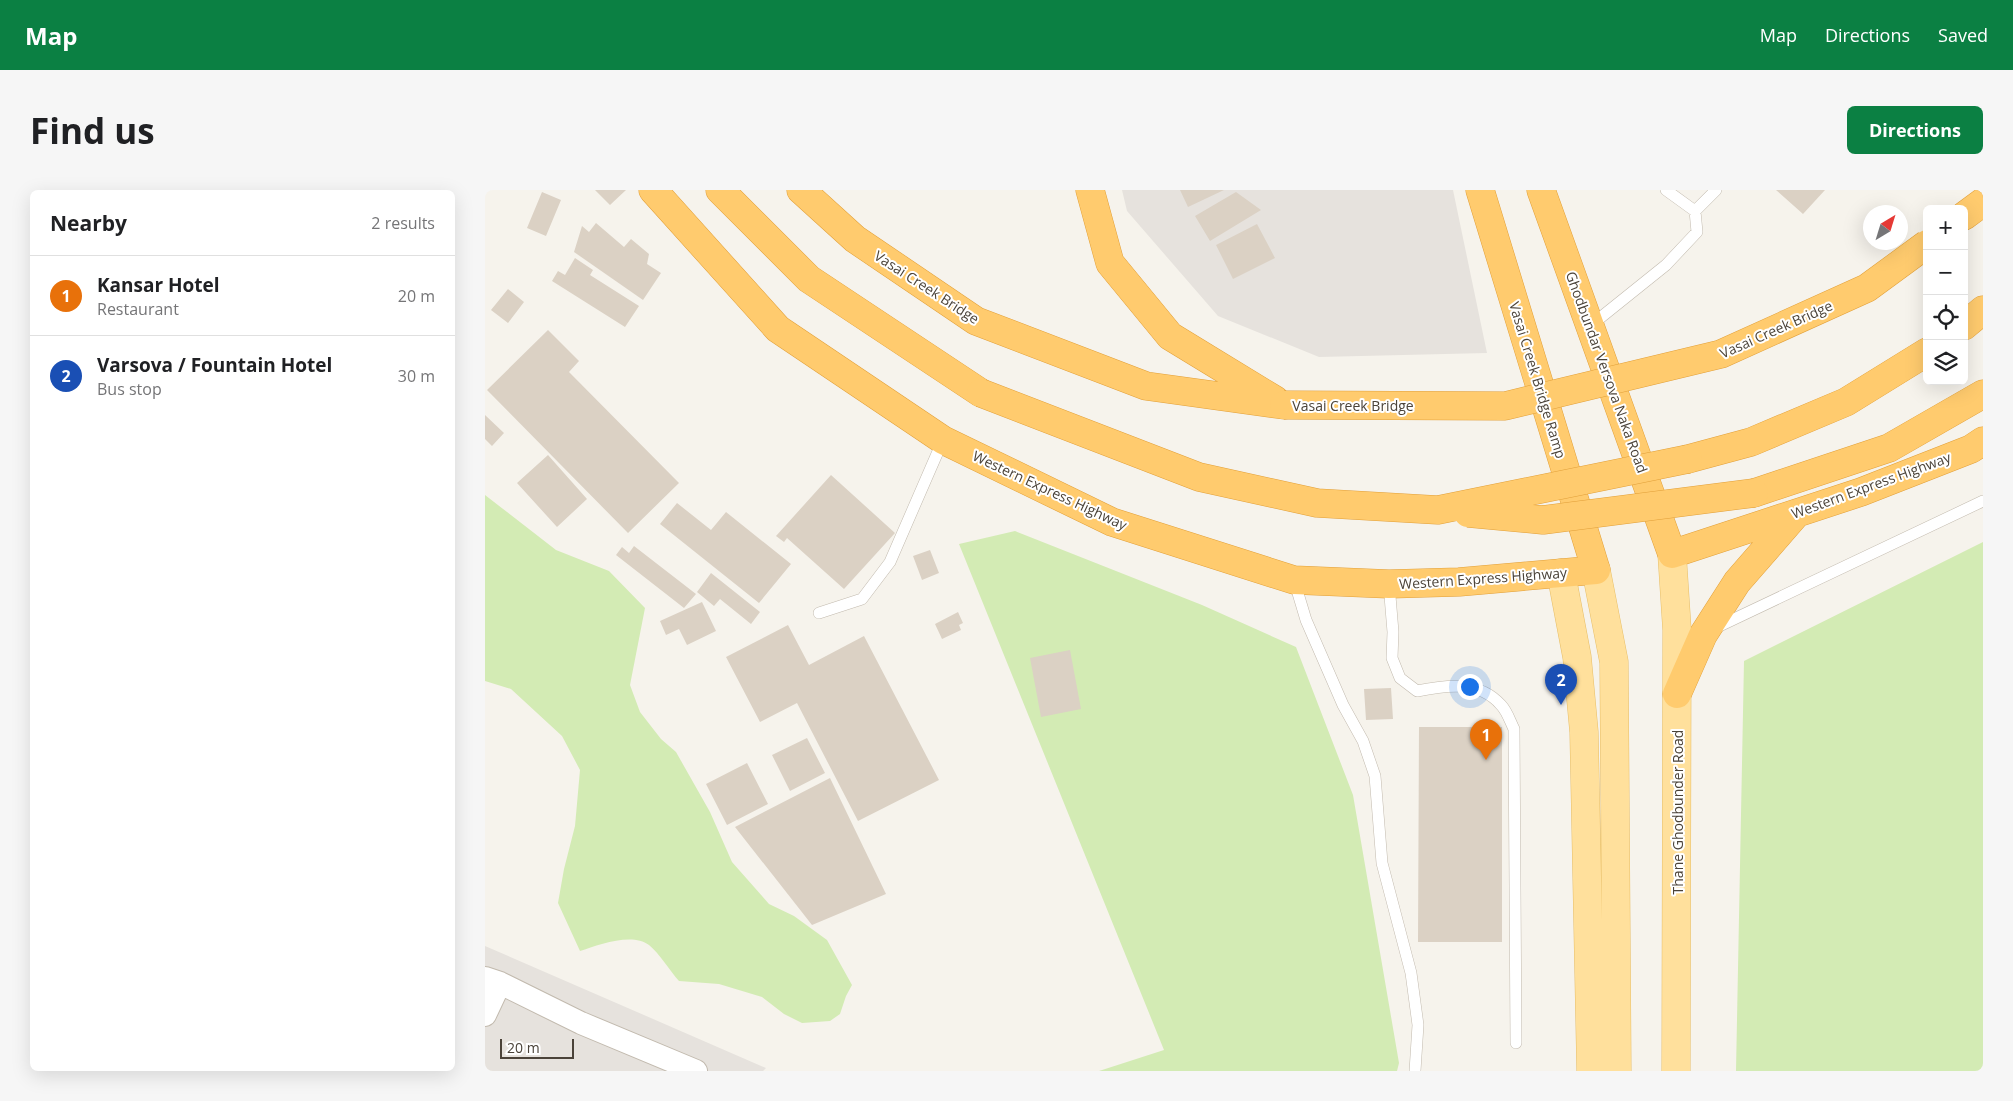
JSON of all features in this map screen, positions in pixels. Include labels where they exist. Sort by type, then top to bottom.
[{"type":"highway","name":"Western Express Highway","points":[[653,190],[778,328],[943,440],[1113,522],[1293,580],[1389,584],[1459,582],[1596,570]]},
{"type":"highway","points":[[720,190],[809,279],[981,393],[1199,477],[1317,503],[1437,510],[1543,520],[1754,493],[1889,448],[1983,394]]},
{"type":"highway","name":"Vasai Creek Bridge","points":[[801,190],[855,239],[976,321],[1146,386],[1284,405],[1505,406],[1721,354],[1867,288],[1923,247]]},
{"type":"highway","points":[[1090,190],[1110,263],[1170,336],[1284,405]]},
{"type":"highway","name":"Vasai Creek Bridge Ramp","points":[[1480,190],[1596,570]]},
{"type":"highway","name":"Ghodbundar Versova Naka Road","points":[[1541,190],[1672,554]]},
{"type":"highway","points":[[1968,213],[1983,202]]},
{"type":"highway","points":[[1968,323],[1983,310]]},
{"type":"highway","points":[[1437,510],[1688,460],[1751,442],[1846,402],[1923,354]]},
{"type":"highway","name":"Western Express Highway","points":[[1672,554],[1870,488],[1971,448],[1983,441]]},
{"type":"highway","points":[[1677,694],[1703,634],[1737,582],[1797,513]]},
{"type":"main road","name":"Thane Ghodbunder Road","points":[[1672,554],[1677,630],[1676,1071]]},
{"type":"main road","points":[[1596,570],[1614,662],[1617,1071]]},
{"type":"main road","points":[[1561,573],[1577,657],[1584,732],[1591,1071]]},
{"type":"street","points":[[485,1015],[493,981],[581,1023],[696,1071]]},
{"type":"lane","points":[[1666,190],[1695,210]]},
{"type":"lane","points":[[1695,210],[1717,190]]},
{"type":"lane","points":[[1590,326],[1666,265],[1697,232],[1695,210]]},
{"type":"lane","points":[[819,613],[861,599],[890,562],[943,440]]},
{"type":"lane","points":[[1703,634],[1983,501]]},
{"type":"lane","points":[[1293,580],[1306,620],[1343,705],[1363,741],[1375,776],[1382,864],[1411,973],[1418,1026],[1415,1071]]},
{"type":"lane","points":[[1389,584],[1393,632],[1392,658],[1401,678],[1417,691],[1436,687],[1466,686],[1483,692],[1501,705],[1514,729],[1516,1043]]},
{"type":"shaded area","points":[[1122,190],[1453,190],[1487,353],[1319,357],[1218,316],[1127,211]]},
{"type":"shaded area","points":[[485,946],[766,1068],[763,1071],[485,1071]]},
{"type":"green space","points":[[485,495],[556,550],[609,571],[645,608],[630,685],[640,712],[661,739],[676,752],[710,812],[732,862],[769,904],[794,916],[827,940],[852,985],[840,1014],[830,1021],[802,1023],[784,1014],[762,997],[719,984],[679,981],[653,948],[642,941],[615,941],[580,951],[558,903],[575,826],[580,770],[562,736],[511,689],[485,681]]},
{"type":"green space","points":[[1015,531],[1202,605],[1296,647],[1353,795],[1399,1063],[1397,1071],[1099,1071],[1164,1050],[959,544]]},
{"type":"green space","points":[[1983,542],[1983,1071],[1736,1071],[1744,661]]},
{"type":"building","points":[[595,190],[626,190],[610,205]]},
{"type":"building","points":[[1180,190],[1224,190],[1188,207]]},
{"type":"building","points":[[1776,190],[1825,190],[1803,214]]},
{"type":"building","points":[[542,192],[561,200],[546,236],[527,228]]},
{"type":"building","points":[[1236,192],[1261,210],[1210,241],[1195,216]]},
{"type":"building","points":[[596,223],[624,247],[631,239],[649,254],[647,264],[661,273],[643,300],[574,252],[582,226],[589,232]]},
{"type":"building","points":[[1257,224],[1275,258],[1233,279],[1216,245]]},
{"type":"building","points":[[575,258],[593,270],[590,275],[639,306],[625,327],[552,281],[558,271],[565,275]]},
{"type":"building","points":[[508,289],[524,302],[508,323],[491,310]]},
{"type":"building","points":[[548,330],[579,361],[569,372],[679,483],[628,533],[487,390]]},
{"type":"building","points":[[485,415],[504,433],[492,446],[485,439]]},
{"type":"building","points":[[548,455],[587,499],[557,527],[517,483]]},
{"type":"building","points":[[831,475],[895,533],[844,589],[787,538],[784,542],[776,536]]},
{"type":"building","points":[[677,503],[711,530],[726,512],[791,564],[759,603],[660,524]]},
{"type":"building","points":[[634,546],[696,594],[684,608],[616,555],[622,547],[629,553]]},
{"type":"building","points":[[930,550],[939,573],[922,580],[913,556]]},
{"type":"building","points":[[711,573],[760,612],[751,624],[720,599],[714,606],[697,592]]},
{"type":"building","points":[[702,602],[716,631],[687,645],[679,629],[666,635],[660,621]]},
{"type":"building","points":[[958,612],[963,623],[959,625],[961,630],[942,639],[935,624]]},
{"type":"building","points":[[788,625],[809,665],[864,636],[939,780],[858,821],[797,703],[760,722],[726,657]]},
{"type":"building","points":[[1070,650],[1081,709],[1041,717],[1030,658]]},
{"type":"building","points":[[1391,688],[1393,719],[1366,720],[1364,689]]},
{"type":"building","points":[[1419,727],[1502,727],[1502,942],[1418,942]]},
{"type":"building","points":[[807,738],[825,773],[790,791],[772,755]]},
{"type":"building","points":[[747,763],[768,804],[727,825],[706,784]]},
{"type":"building","points":[[830,778],[886,894],[812,925],[735,827]]},
{"type":"place","name":"Varsova / Fountain Hotel","points":[[1561,705]]},
{"type":"place","name":"Kansar Hotel","points":[[1486,760]]}]
